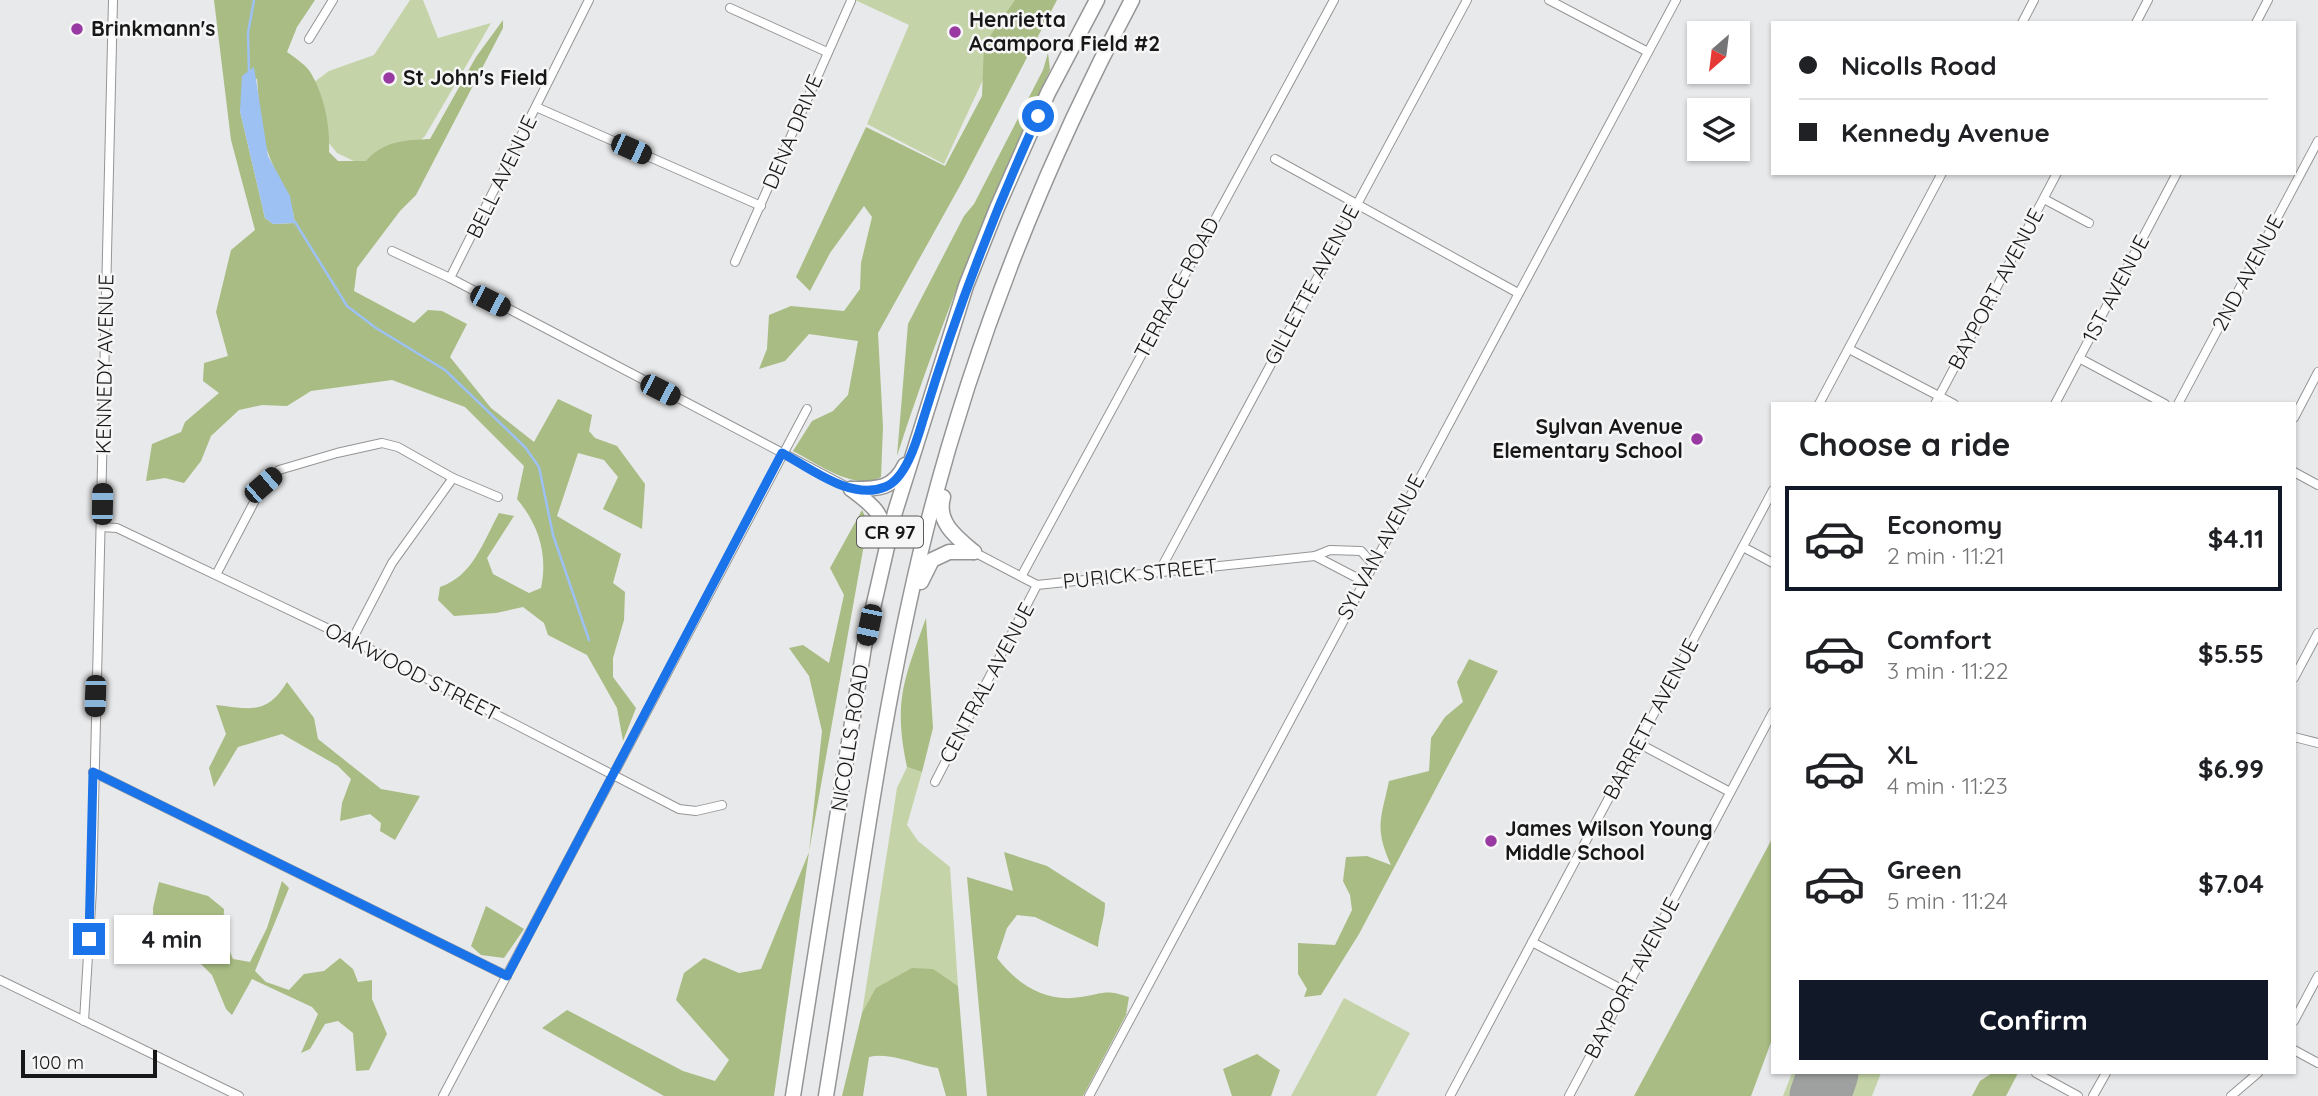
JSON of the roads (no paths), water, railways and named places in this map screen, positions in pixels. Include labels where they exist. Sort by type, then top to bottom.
[{"type":"highway","name":"NICOLLS ROAD","points":[[793,1096],[864,647],[883,560],[920,429],[966,286],[1048,93],[1097,0]]},
{"type":"highway","name":"NICOLLS ROAD","points":[[826,1096],[905,621],[927,528],[983,338],[1023,232],[1095,71],[1132,0]]},
{"type":"highway","points":[[851,489],[882,489],[891,484],[900,474],[920,429]]},
{"type":"highway","points":[[946,464],[949,472],[940,507],[945,524],[954,536],[974,552]]},
{"type":"highway","points":[[851,489],[876,509],[884,521],[883,560]]},
{"type":"highway","points":[[905,621],[916,604],[923,573],[932,559],[949,552],[974,552]]},
{"type":"street","name":"KENNEDY AVENUE","points":[[85,1021],[92,890],[113,0]]},
{"type":"street","points":[[309,39],[332,0]]},
{"type":"street","name":"BELL AVENUE","points":[[450,278],[589,0]]},
{"type":"street","name":"TERRACE ROAD","points":[[1022,575],[1334,0]]},
{"type":"street","name":"GILLETTE AVENUE","points":[[1159,572],[1467,0]]},
{"type":"street","points":[[1549,0],[1648,52]]},
{"type":"street","name":"SYLVAN AVENUE","points":[[1089,1096],[1676,0]]},
{"type":"street","points":[[2023,21],[2034,0]]},
{"type":"street","points":[[2137,21],[2147,0]]},
{"type":"street","points":[[2257,21],[2269,0]]},
{"type":"street","name":"DENA DRIVE","points":[[735,262],[851,1]]},
{"type":"street","points":[[730,8],[827,52]]},
{"type":"street","points":[[536,107],[761,206]]},
{"type":"street","name":"2ND AVENUE","points":[[2179,402],[2318,141]]},
{"type":"street","points":[[1275,159],[1518,293]]},
{"type":"street","points":[[1820,402],[1941,175]]},
{"type":"street","name":"BAYPORT AVENUE","points":[[1937,400],[2056,175]]},
{"type":"street","name":"1ST AVENUE","points":[[2056,402],[2176,175]]},
{"type":"street","points":[[2044,199],[2089,223]]},
{"type":"street","points":[[392,251],[450,278],[851,489]]},
{"type":"street","points":[[1849,349],[1937,400]]},
{"type":"street","points":[[2079,358],[2161,402]]},
{"type":"street","points":[[2296,414],[2318,372]]},
{"type":"street","points":[[443,1096],[807,409]]},
{"type":"street","points":[[217,573],[263,485],[279,470],[382,443],[398,447],[453,478],[498,497]]},
{"type":"street","points":[[2296,473],[2318,485]]},
{"type":"street","points":[[352,640],[392,563],[453,478]]},
{"type":"street","name":"BARRETT AVENUE","points":[[1450,1096],[1771,495]]},
{"type":"street","name":"OAKWOOD STREET","points":[[101,527],[117,528],[217,573],[680,808],[696,811],[722,805]]},
{"type":"street","points":[[1743,547],[1771,562]]},
{"type":"street","name":"PURICK STREET","points":[[974,552],[1037,585],[1315,556],[1330,550],[1361,551],[1373,564]]},
{"type":"street","points":[[1315,556],[1363,581]]},
{"type":"street","name":"CENTRAL AVENUE","points":[[935,782],[1037,585]]},
{"type":"street","points":[[2296,674],[2318,633]]},
{"type":"street","name":"BAYPORT AVENUE","points":[[1569,1096],[1771,716]]},
{"type":"street","points":[[2296,738],[2318,743]]},
{"type":"street","points":[[1638,743],[1730,792]]},
{"type":"street","points":[[93,772],[507,976]]},
{"type":"street","points":[[1532,942],[1625,991]]},
{"type":"street","points":[[2296,1017],[2318,976]]},
{"type":"street","points":[[0,979],[239,1096]]},
{"type":"street","points":[[2296,1050],[2318,1063]]},
{"type":"street","points":[[2038,1074],[2078,1096]]},
{"type":"street","points":[[2093,1096],[2105,1074]]},
{"type":"street","points":[[2231,1096],[2257,1074]]},
{"type":"water","points":[[254,67],[268,156],[290,196],[295,223],[273,224],[265,218],[240,111],[242,76]]},
{"type":"waterway","points":[[249,73],[248,33],[254,0]]},
{"type":"waterway","points":[[295,222],[347,306],[376,328],[445,370],[525,447],[539,467],[553,535],[589,640]]},
{"type":"place","name":"Brinkmann's","points":[[77,29]]},
{"type":"place","name":"Henrietta Acampora Field #2","points":[[955,32]]},
{"type":"place","name":"St John's Field","points":[[389,78]]},
{"type":"place","name":"Sylvan Avenue Elementary School","points":[[1697,439]]},
{"type":"place","name":"James Wilson Young Middle School","points":[[1491,841]]}]
